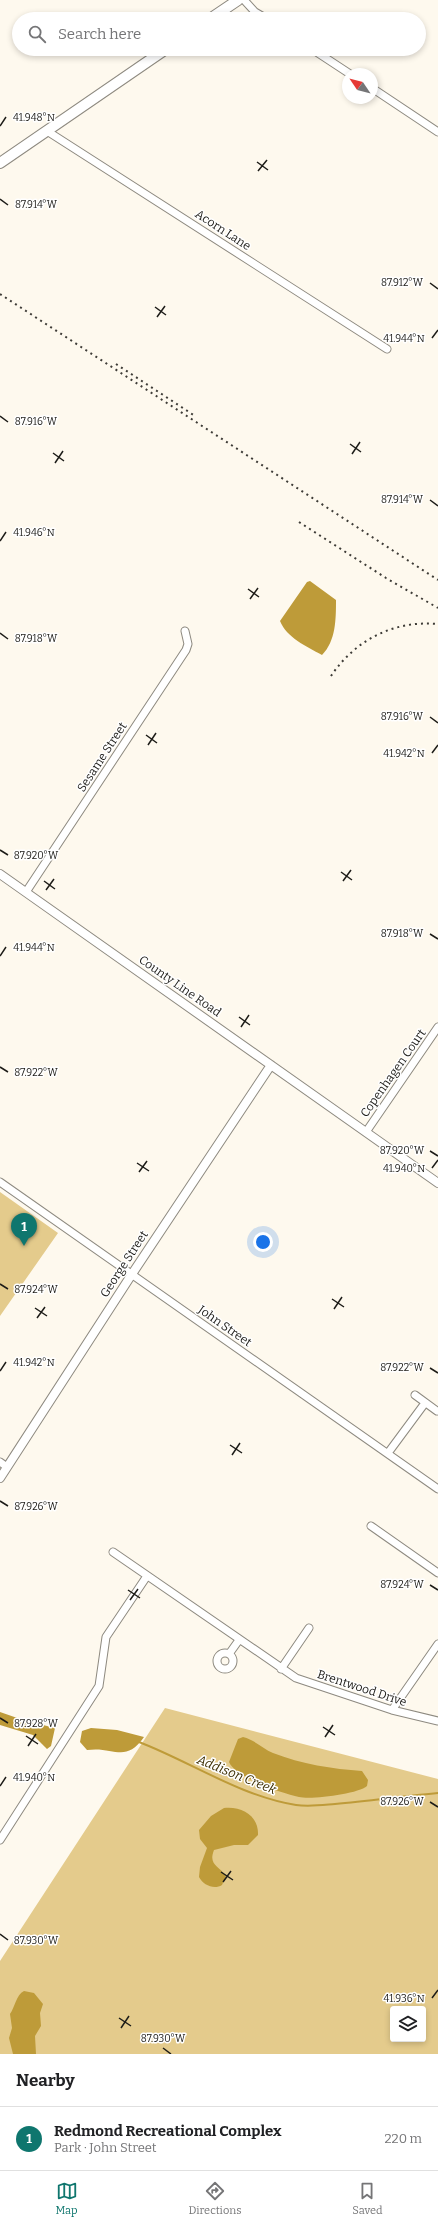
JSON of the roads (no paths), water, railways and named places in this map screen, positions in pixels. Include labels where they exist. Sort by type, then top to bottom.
[{"type":"main road","points":[[220,12],[238,0]]},
{"type":"main road","points":[[0,163],[156,56]]},
{"type":"street","points":[[244,0],[255,12]]},
{"type":"street","points":[[323,56],[342,69]]},
{"type":"street","points":[[378,92],[438,132]]},
{"type":"street","name":"Acorn Lane","points":[[47,130],[387,349]]},
{"type":"street","name":"Sesame Street","points":[[26,892],[186,650],[188,644],[185,631]]},
{"type":"street","name":"County Line Road","points":[[0,874],[438,1183]]},
{"type":"street","name":"Copenhagen Court","points":[[366,1132],[438,1027]]},
{"type":"street","name":"George Street","points":[[0,1478],[132,1274],[271,1065]]},
{"type":"street","name":"John Street","points":[[0,1182],[438,1489]]},
{"type":"street","points":[[414,1395],[437,1411]]},
{"type":"street","points":[[388,1453],[425,1403]]},
{"type":"street","points":[[0,1462],[7,1467]]},
{"type":"street","points":[[371,1526],[438,1573]]},
{"type":"street","name":"Brentwood Drive","points":[[113,1552],[238,1640],[296,1678],[392,1710],[438,1721]]},
{"type":"street","points":[[0,1840],[99,1686],[106,1637],[147,1576]]},
{"type":"street","points":[[281,1668],[309,1628]]},
{"type":"street","points":[[229,1654],[238,1640]]},
{"type":"street","points":[[392,1710],[438,1644]]},
{"type":"waterway","name":"Addison Creek","points":[[139,1742],[235,1786],[275,1801],[296,1805],[321,1805],[438,1793]]},
{"type":"railway","points":[[0,294],[438,580]]},
{"type":"railway","points":[[116,364],[195,416]]},
{"type":"railway","points":[[299,522],[386,578],[438,608]]},
{"type":"railway","points":[[331,676],[352,652],[377,635],[406,625],[438,624]]},
{"type":"place","name":"Redmond Recreational Complex","points":[[24,1246]]}]
